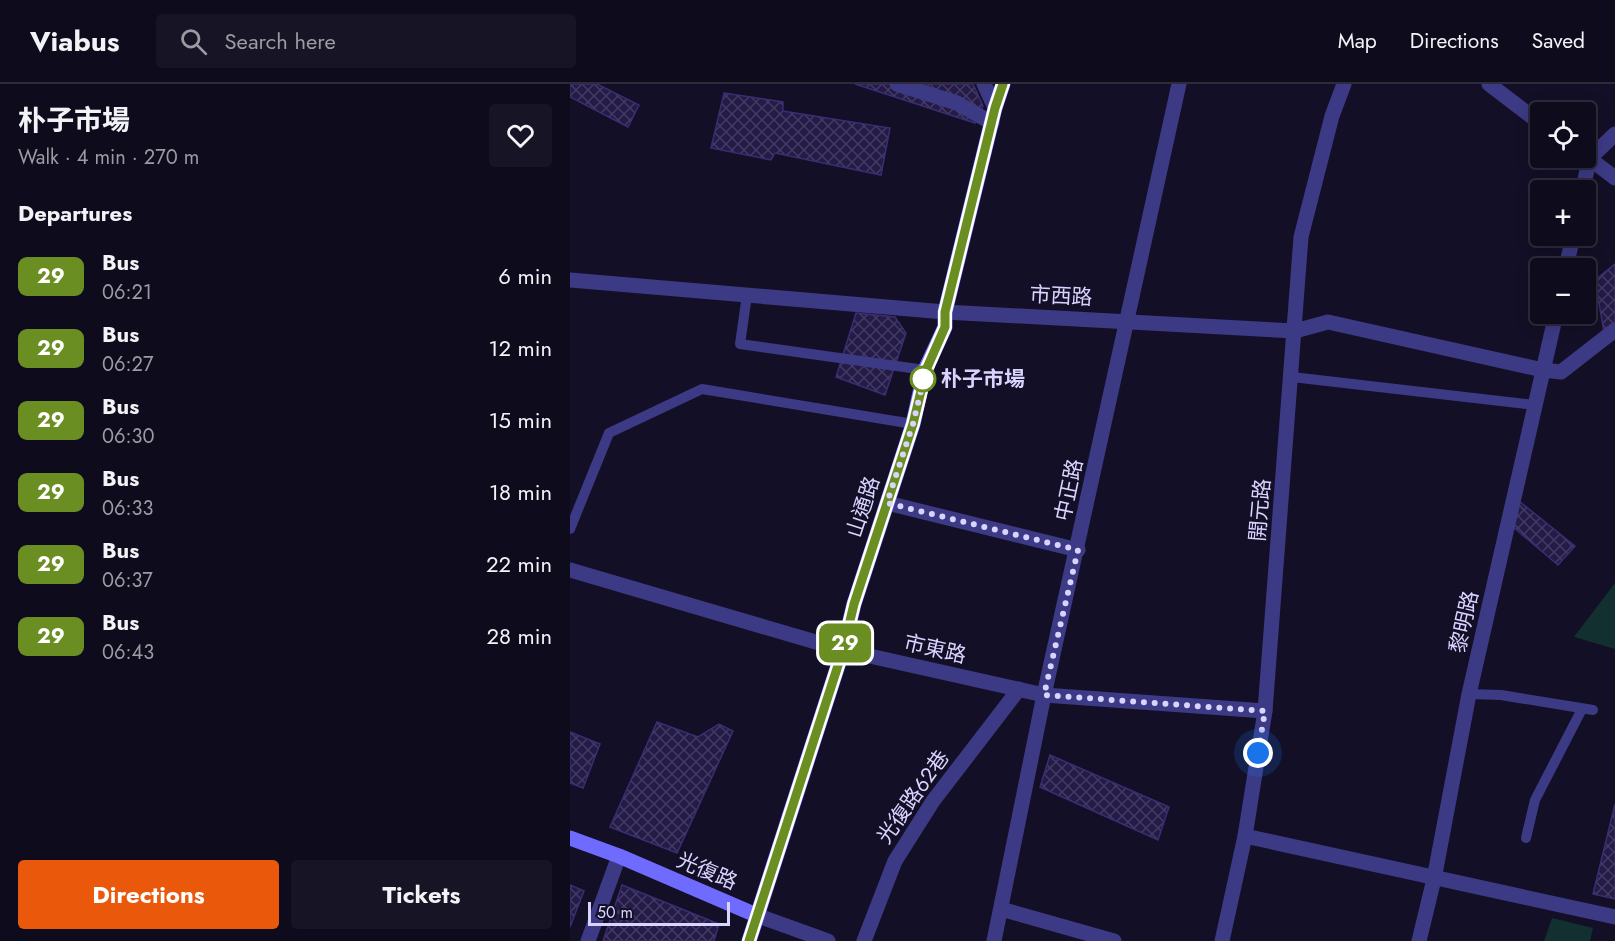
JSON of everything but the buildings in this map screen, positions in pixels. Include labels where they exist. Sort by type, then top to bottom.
[{"type":"main road","name":"山通路","points":[[749,941],[843,650],[854,604],[913,424],[926,370],[945,327],[945,312],[995,108],[1003,84]]},
{"type":"main road","name":"光復路","points":[[570,838],[619,856],[756,915]]},
{"type":"street","points":[[897,84],[957,103],[992,123]]},
{"type":"street","points":[[943,84],[957,103]]},
{"type":"street","points":[[984,84],[995,108]]},
{"type":"street","name":"中正路","points":[[994,941],[1044,695],[1078,550],[1179,84]]},
{"type":"street","name":"開元路","points":[[1222,941],[1245,836],[1265,711],[1301,237],[1332,116],[1344,84]]},
{"type":"street","points":[[1489,84],[1530,115]]},
{"type":"street","points":[[1596,150],[1615,134]]},
{"type":"street","points":[[1596,164],[1615,178]]},
{"type":"street","name":"市西路","points":[[570,280],[945,312],[1295,331],[1328,322],[1544,370]]},
{"type":"street","name":"黎明路","points":[[1419,941],[1434,879],[1468,694],[1554,324]]},
{"type":"street","points":[[1544,370],[1561,372],[1615,330]]},
{"type":"street","points":[[887,503],[1078,550]]},
{"type":"street","name":"市東路","points":[[570,570],[843,650],[1044,695],[1265,711]]},
{"type":"street","name":"光復路62巷","points":[[864,941],[895,861],[933,801],[1019,689]]},
{"type":"street","points":[[1245,836],[1615,917]]},
{"type":"street","points":[[588,941],[619,856]]},
{"type":"street","points":[[1001,909],[1114,941]]},
{"type":"street","name":"光復路","points":[[756,915],[828,941]]},
{"type":"lane","points":[[747,295],[740,344],[926,370]]},
{"type":"lane","points":[[1292,377],[1535,405]]},
{"type":"lane","points":[[570,529],[609,433],[702,389],[913,424]]},
{"type":"lane","points":[[1468,694],[1502,694],[1587,710],[1535,800],[1526,838]]},
{"type":"green space","points":[[1615,583],[1615,649],[1574,637]]},
{"type":"green space","points":[[1552,918],[1593,928],[1590,941],[1544,941]]},
{"type":"bus line","name":"29","points":[[749,941],[843,650],[854,604],[913,424],[926,370],[945,327],[945,312],[995,108],[1003,84]]},
{"type":"place","name":"朴子市場","points":[[923,379]]},
{"type":"route","points":[[923,379],[926,370],[913,424],[887,503],[1078,550],[1044,695],[1265,711],[1258,753]]}]
